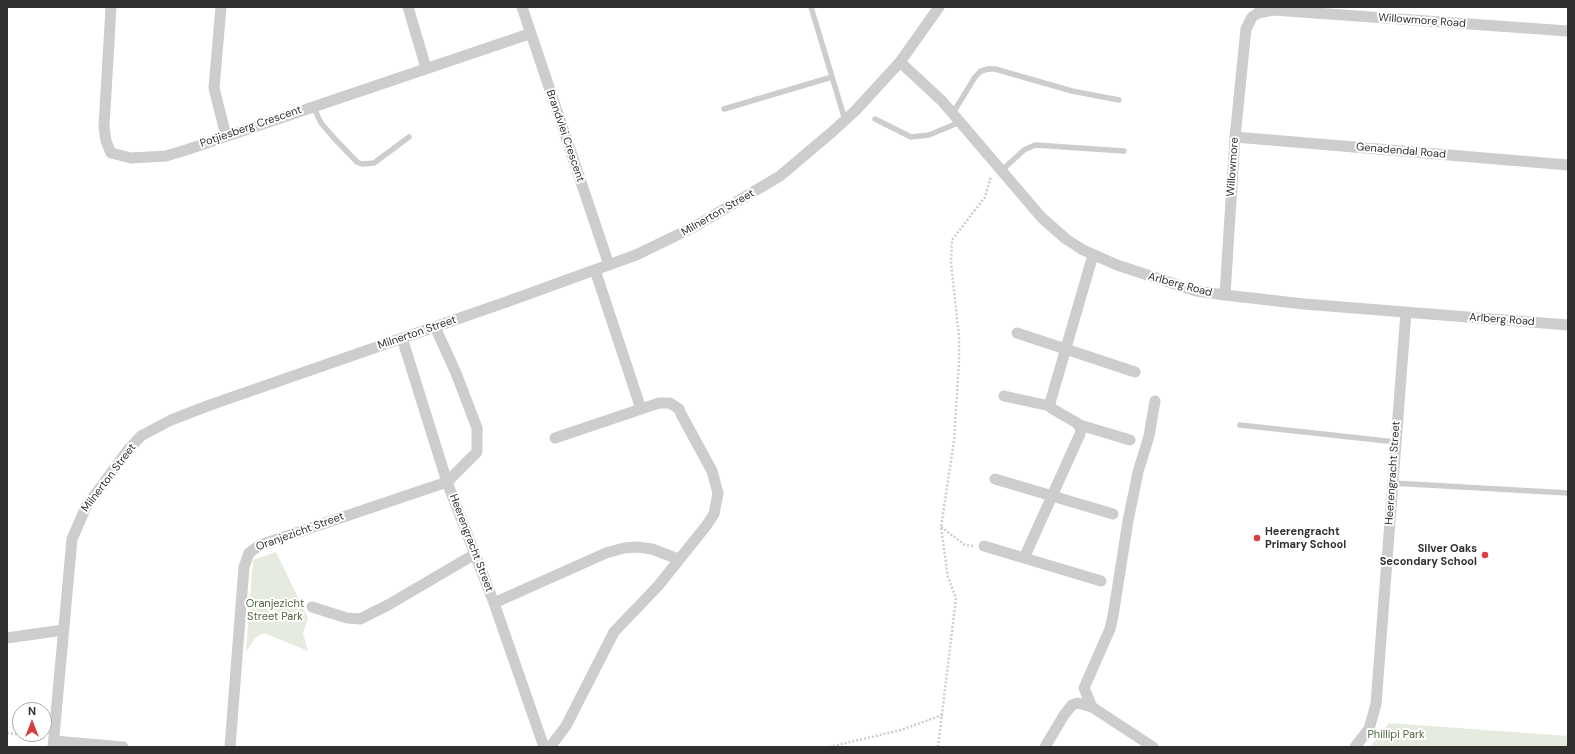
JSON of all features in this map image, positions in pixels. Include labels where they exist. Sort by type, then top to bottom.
[{"type":"street","name":"Potjiesberg Crescent","points":[[111,7],[104,127],[109,150],[116,156],[131,158],[166,156],[529,34]]},
{"type":"street","points":[[221,7],[214,88],[226,136]]},
{"type":"street","points":[[408,7],[426,68]]},
{"type":"street","name":"Brandvlei Crescent","points":[[522,7],[529,34],[608,265]]},
{"type":"street","name":"Milnerton Street","points":[[54,744],[72,539],[78,521],[102,484],[141,436],[171,420],[608,265],[663,243],[780,176],[845,120],[883,83],[900,62],[939,7]]},
{"type":"street","name":"Willowmore Road","points":[[1245,39],[1246,29],[1252,17],[1258,13],[1273,10],[1568,31]]},
{"type":"street","name":"Willowmore","points":[[1225,295],[1235,137],[1245,39]]},
{"type":"street","name":"Arlberg Road","points":[[900,62],[952,113],[1042,218],[1066,239],[1093,255],[1164,282],[1196,291],[1406,312],[1568,325]]},
{"type":"street","name":"Genadendal Road","points":[[1235,137],[1568,165]]},
{"type":"street","points":[[1050,406],[1093,255]]},
{"type":"street","points":[[594,270],[641,408]]},
{"type":"street","name":"Heerengracht Street","points":[[1355,747],[1369,729],[1376,710],[1406,312]]},
{"type":"street","points":[[435,327],[470,405],[478,435],[478,452],[447,482]]},
{"type":"street","points":[[1017,333],[1134,372]]},
{"type":"street","name":"Heerengracht Street","points":[[402,338],[447,482],[494,603],[544,747]]},
{"type":"street","points":[[1004,396],[1050,406],[1080,426],[1130,440]]},
{"type":"street","points":[[1092,707],[1084,688],[1110,629],[1128,521],[1138,472],[1149,436],[1155,401]]},
{"type":"street","points":[[550,747],[566,726],[614,632],[658,586],[714,514],[718,504],[717,484],[679,409],[670,403],[641,408],[555,438]]},
{"type":"street","points":[[1024,558],[1079,438],[1081,429],[1080,426]]},
{"type":"street","points":[[995,479],[1113,514]]},
{"type":"street","name":"Oranjezicht Street","points":[[230,747],[241,600],[245,561],[249,553],[254,548],[447,482]]},
{"type":"street","points":[[984,546],[1102,581]]},
{"type":"street","points":[[494,603],[606,553],[624,548],[637,547],[652,549],[678,559]]},
{"type":"street","points":[[312,607],[347,618],[360,619],[388,605],[475,554]]},
{"type":"street","points":[[7,638],[63,630]]},
{"type":"street","points":[[1045,747],[1064,715],[1072,705],[1078,703],[1092,707],[1148,746]]},
{"type":"street","points":[[54,744],[122,747]]},
{"type":"lane","points":[[810,7],[845,120]]},
{"type":"lane","points":[[952,113],[975,76],[981,71],[988,69],[995,69],[1072,91],[1119,100]]},
{"type":"lane","points":[[724,109],[832,77]]},
{"type":"lane","points":[[313,106],[321,123],[357,162],[362,164],[374,163],[409,137]]},
{"type":"lane","points":[[875,119],[911,137],[930,135],[960,122]]},
{"type":"lane","points":[[998,168],[1024,150],[1035,145],[1124,151]]},
{"type":"lane","points":[[1240,426],[1396,442]]},
{"type":"lane","points":[[1392,483],[1568,493]]},
{"type":"path","points":[[938,747],[956,598],[948,577],[941,528],[954,441],[959,362],[959,337],[951,262],[952,240],[985,196],[998,168]]},
{"type":"path","points":[[941,528],[965,546],[984,546]]},
{"type":"path","points":[[241,600],[289,601],[312,607]]},
{"type":"path","points":[[829,747],[901,730],[942,715]]},
{"type":"path","points":[[7,733],[35,735],[54,744]]},
{"type":"green space","name":"Oranjezicht Street Park","points":[[276,552],[308,618],[303,633],[308,651],[264,633],[256,637],[246,652],[253,560]]},
{"type":"green space","name":"Phillipi Park","points":[[1389,723],[1568,736],[1568,747],[1370,747]]},
{"type":"place","name":"Heerengracht Primary School","points":[[1257,538]]},
{"type":"place","name":"Silver Oaks Secondary School","points":[[1485,555]]}]
